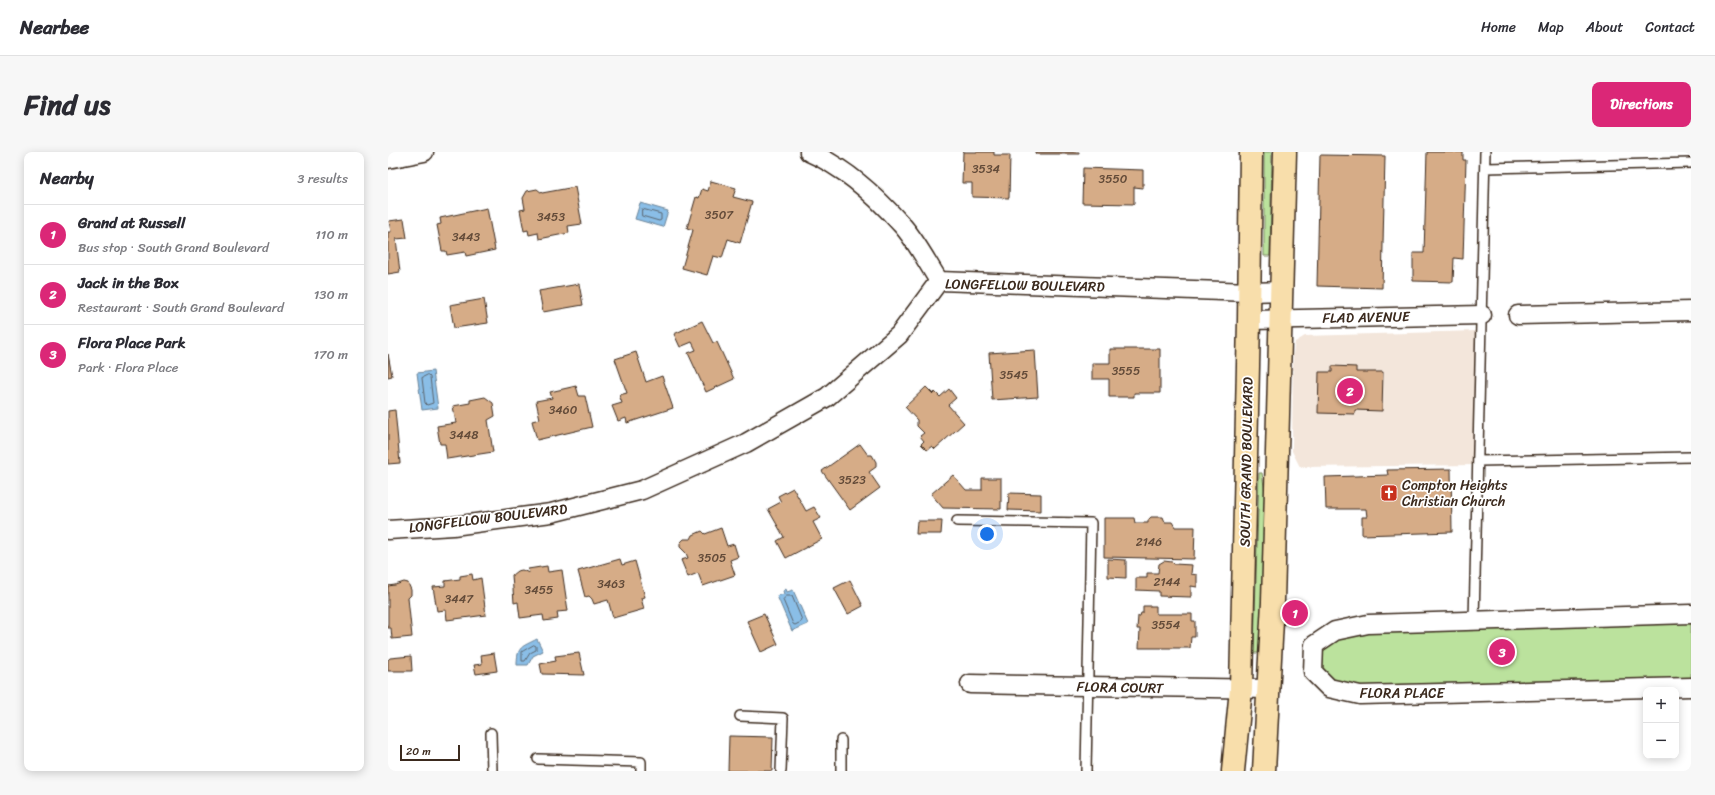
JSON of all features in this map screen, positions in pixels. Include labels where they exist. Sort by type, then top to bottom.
[{"type":"main road","name":"SOUTH GRAND BOULEVARD","points":[[1233,771],[1241,689],[1250,320],[1251,152]]},
{"type":"main road","points":[[1264,771],[1274,602],[1285,152]]},
{"type":"street","points":[[388,159],[424,152]]},
{"type":"street","points":[[809,152],[823,158],[865,188],[901,224],[939,281]]},
{"type":"street","name":"LONGFELLOW BOULEVARD","points":[[388,530],[453,526],[551,513],[642,490],[746,443],[826,396],[899,334],[939,281],[1250,292],[1282,291]]},
{"type":"street","points":[[1518,315],[1691,311]]},
{"type":"street","name":"FLAD AVENUE","points":[[1250,320],[1482,315]]},
{"type":"street","name":"FLORA PLACE","points":[[1691,614],[1368,624],[1335,631],[1314,645],[1313,672],[1329,688],[1360,695],[1691,687]]},
{"type":"street","name":"FLORA COURT","points":[[970,684],[1270,689]]},
{"type":"lane","points":[[1474,621],[1479,461],[1485,152]]},
{"type":"lane","points":[[1485,168],[1691,163]]},
{"type":"lane","points":[[1479,461],[1691,457]]},
{"type":"lane","points":[[957,521],[1091,523],[1086,771]]},
{"type":"lane","points":[[740,716],[783,718],[781,771]]},
{"type":"lane","points":[[491,733],[492,771]]},
{"type":"lane","points":[[841,740],[841,771]]},
{"type":"lane","points":[[538,759],[641,762],[641,771]]},
{"type":"shaded area","points":[[1476,331],[1477,465],[1300,467],[1292,451],[1293,354],[1295,342],[1305,336]]},
{"type":"green space","points":[[1264,152],[1272,152],[1270,256],[1264,256]]},
{"type":"green space","points":[[1259,473],[1262,473],[1265,493],[1265,517],[1260,653],[1254,653]]},
{"type":"green space","points":[[1691,614],[1691,687],[1329,688],[1314,645],[1335,631]]},
{"type":"water","points":[[640,203],[668,211],[663,227],[635,219]]},
{"type":"water","points":[[433,371],[438,408],[422,410],[417,373]]},
{"type":"water","points":[[786,589],[787,592],[793,590],[808,624],[792,631],[777,596],[784,594],[783,591]]},
{"type":"water","points":[[537,639],[543,651],[533,656],[528,665],[517,665],[518,654],[521,648]]},
{"type":"building","points":[[963,152],[994,152],[994,155],[1010,155],[1009,198],[972,197],[972,183],[962,183]]},
{"type":"building","points":[[1036,152],[1079,152],[1079,154],[1036,154]]},
{"type":"building","points":[[1427,152],[1463,152],[1463,160],[1466,160],[1463,259],[1454,258],[1453,282],[1413,281],[1413,253],[1424,253]]},
{"type":"building","points":[[1320,155],[1385,156],[1382,288],[1317,286]]},
{"type":"building","points":[[1083,168],[1143,170],[1143,188],[1134,187],[1134,204],[1082,203]]},
{"type":"building","points":[[711,181],[736,188],[733,197],[752,202],[740,243],[728,239],[722,258],[713,256],[707,275],[682,268],[693,230],[687,228],[696,197],[699,198],[702,189],[708,191]]},
{"type":"building","points":[[575,187],[582,224],[568,226],[569,233],[539,239],[538,233],[529,235],[528,230],[524,231],[520,210],[525,209],[523,198],[527,191],[537,189],[542,193]]},
{"type":"building","points":[[487,208],[495,250],[466,256],[465,252],[447,255],[446,251],[442,251],[437,225],[441,224],[440,218]]},
{"type":"building","points":[[404,219],[407,238],[396,239],[400,272],[388,274],[388,232],[391,232],[389,221]]},
{"type":"building","points":[[579,284],[583,305],[543,312],[539,291]]},
{"type":"building","points":[[484,299],[488,323],[454,328],[450,305]]},
{"type":"building","points":[[702,321],[713,343],[717,342],[734,379],[706,392],[688,353],[696,350],[692,342],[680,347],[674,334]]},
{"type":"building","points":[[1110,349],[1160,349],[1160,393],[1134,393],[1134,397],[1109,397],[1109,379],[1092,379],[1092,363],[1110,363]]},
{"type":"building","points":[[1035,350],[1038,397],[992,400],[989,353]]},
{"type":"building","points":[[636,352],[646,382],[662,376],[673,408],[627,423],[626,418],[618,421],[612,406],[622,403],[619,395],[627,393],[615,359]]},
{"type":"building","points":[[388,354],[392,376],[388,377]]},
{"type":"building","points":[[1332,366],[1356,367],[1356,372],[1383,372],[1382,411],[1355,410],[1355,414],[1318,413],[1319,372],[1332,372]]},
{"type":"building","points":[[576,386],[579,396],[585,396],[592,427],[537,440],[532,421],[540,419],[536,401],[552,398],[550,392]]},
{"type":"building","points":[[926,387],[933,394],[935,392],[940,397],[949,389],[956,398],[948,405],[964,423],[935,449],[932,446],[927,450],[921,444],[924,441],[920,436],[924,433],[917,426],[917,420],[905,407]]},
{"type":"building","points":[[485,397],[493,403],[495,416],[488,420],[493,452],[447,459],[445,444],[440,444],[437,426],[456,423],[453,406],[470,403],[470,400]]},
{"type":"building","points":[[395,410],[400,463],[388,464],[388,411]]},
{"type":"building","points":[[860,444],[868,455],[872,455],[876,462],[876,467],[869,472],[880,488],[850,510],[822,471]]},
{"type":"building","name":"Compton Heights Christian Church","points":[[1451,469],[1452,532],[1362,535],[1362,517],[1367,517],[1366,509],[1326,509],[1325,477],[1388,475],[1387,470]]},
{"type":"building","points":[[953,475],[966,490],[982,490],[982,478],[1001,478],[1001,509],[943,508],[931,494]]},
{"type":"building","points":[[793,488],[806,511],[814,507],[821,518],[813,522],[822,539],[786,558],[777,541],[784,537],[768,509],[781,502],[778,496]]},
{"type":"building","points":[[1009,493],[1041,494],[1041,511],[1008,510]]},
{"type":"building","points":[[1151,517],[1163,517],[1165,522],[1172,522],[1175,527],[1195,527],[1194,559],[1104,557],[1104,518],[1134,518],[1135,523],[1148,523],[1148,520]]},
{"type":"building","points":[[917,521],[942,521],[941,534],[916,534]]},
{"type":"building","points":[[721,528],[727,546],[734,544],[738,557],[730,560],[735,575],[703,586],[698,573],[688,577],[681,560],[688,558],[686,553],[680,547],[680,543],[684,539],[691,539],[693,535],[702,531],[705,534]]},
{"type":"building","points":[[620,559],[622,565],[635,561],[645,597],[641,598],[644,609],[613,618],[608,600],[594,604],[589,596],[585,597],[578,571]]},
{"type":"building","points":[[1108,559],[1126,560],[1126,578],[1108,577]]},
{"type":"building","points":[[1164,561],[1172,562],[1174,564],[1192,565],[1191,574],[1197,575],[1197,587],[1191,586],[1191,597],[1159,596],[1159,591],[1136,590],[1136,578],[1147,578],[1147,573],[1158,573],[1159,564]]},
{"type":"building","points":[[547,566],[548,572],[562,570],[568,611],[557,612],[558,619],[544,621],[543,615],[520,618],[518,602],[514,603],[512,575],[517,571],[522,570],[529,573],[528,569]]},
{"type":"building","points":[[472,574],[473,580],[481,578],[486,615],[447,620],[446,610],[437,611],[433,587],[445,586],[445,581],[460,579],[460,576]]},
{"type":"building","points":[[850,580],[863,606],[848,614],[834,588]]},
{"type":"building","points":[[404,582],[408,583],[411,590],[411,595],[408,598],[412,637],[392,639],[391,628],[388,628],[388,586]]},
{"type":"building","points":[[1143,606],[1156,606],[1156,614],[1192,614],[1192,621],[1195,621],[1195,637],[1191,637],[1190,648],[1139,648],[1140,629],[1137,629],[1138,616],[1143,613]]},
{"type":"building","points":[[764,614],[778,644],[761,652],[747,621]]},
{"type":"building","points":[[494,653],[497,671],[476,674],[474,665],[482,664],[481,655]]},
{"type":"building","points":[[579,653],[584,675],[542,674],[540,664],[556,661],[555,656]]},
{"type":"building","points":[[411,656],[412,671],[388,671],[388,660],[390,658]]},
{"type":"building","points":[[729,736],[773,737],[772,771],[728,771]]},
{"type":"place","name":"Jack in the Box","points":[[1350,391]]},
{"type":"place","name":"Compton Heights Christian Church","points":[[1389,493]]},
{"type":"place","name":"Grand at Russell","points":[[1295,613]]},
{"type":"place","name":"Flora Place Park","points":[[1502,652]]}]
